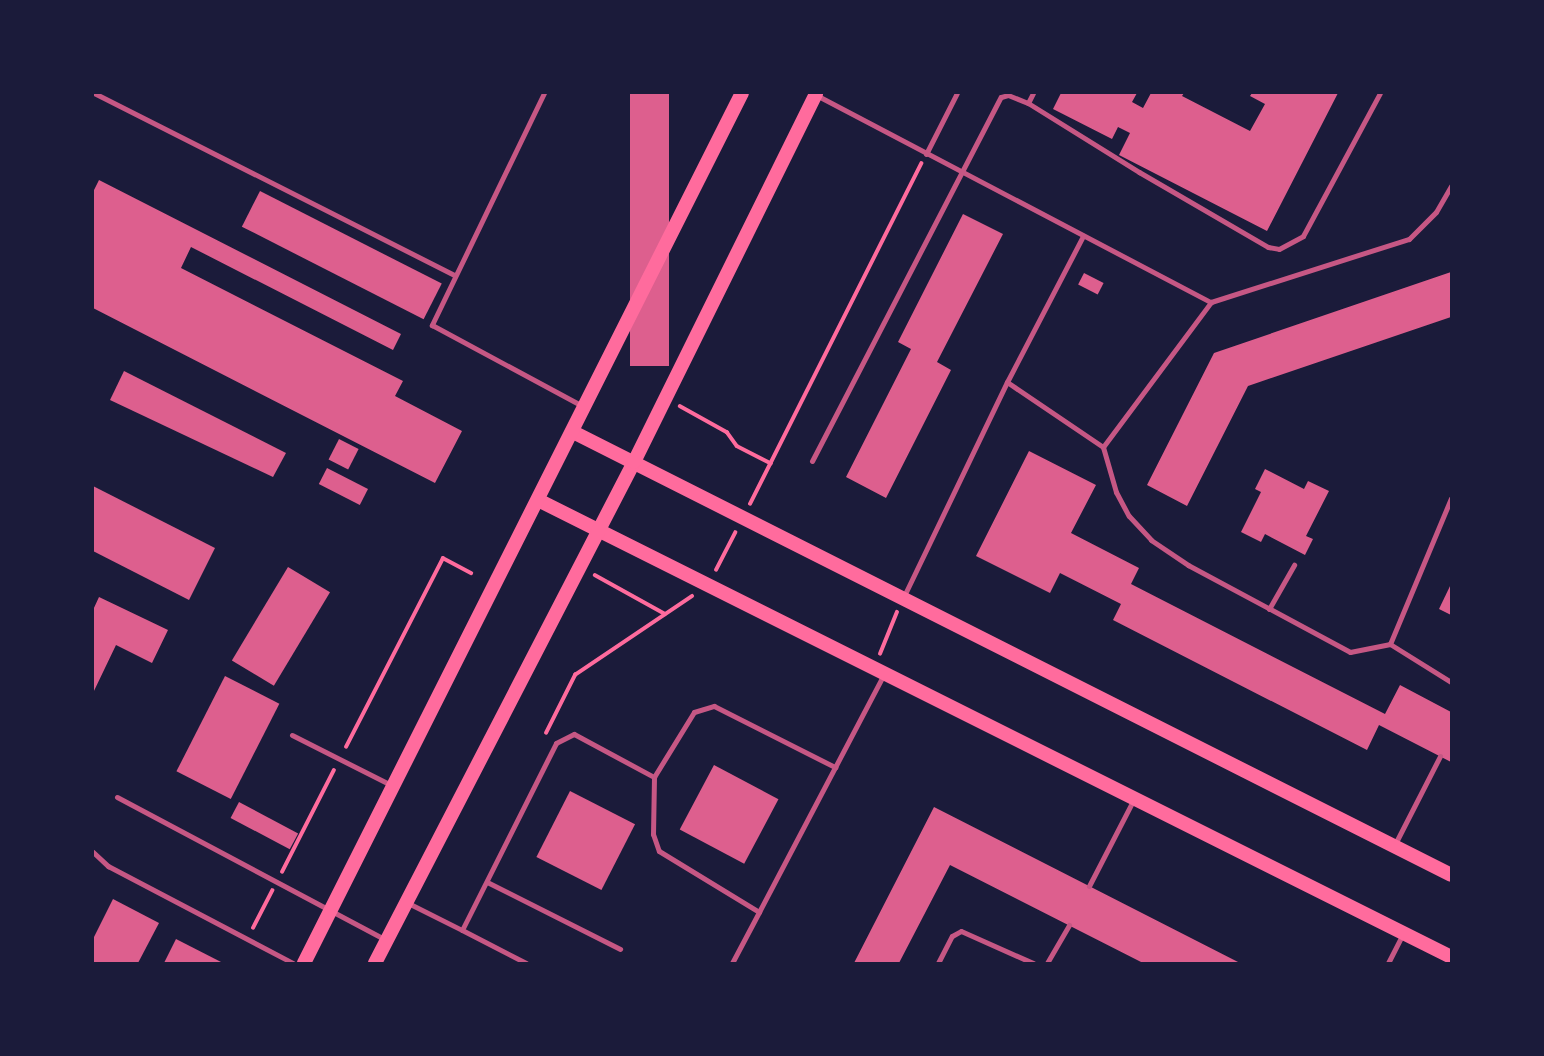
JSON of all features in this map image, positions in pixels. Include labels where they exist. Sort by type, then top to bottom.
[{"type":"main road","points":[[304,963],[575,433],[742,93]]},
{"type":"main road","points":[[375,963],[666,399],[816,94]]},
{"type":"main road","points":[[575,433],[1451,875]]},
{"type":"main road","points":[[540,501],[1451,957]]},
{"type":"lane","points":[[94,93],[454,275]]},
{"type":"lane","points":[[544,93],[432,318],[434,328],[587,408]]},
{"type":"lane","points":[[926,154],[957,93]]},
{"type":"lane","points":[[1028,103],[1033,93]]},
{"type":"lane","points":[[812,461],[1001,97],[1008,95],[1028,103],[1268,247],[1279,249],[1303,236],[1380,93]]},
{"type":"lane","points":[[816,94],[1211,302]]},
{"type":"lane","points":[[1103,447],[1211,302],[1409,239],[1436,212],[1451,186]]},
{"type":"lane","points":[[903,598],[1007,382],[1083,236]]},
{"type":"lane","points":[[1007,382],[1103,447],[1116,492],[1129,516],[1151,540],[1269,609],[1350,652],[1390,644],[1451,682]]},
{"type":"lane","points":[[1390,644],[1451,498]]},
{"type":"lane","points":[[1269,609],[1294,565]]},
{"type":"lane","points":[[732,963],[835,767],[879,671]]},
{"type":"lane","points":[[759,912],[659,851],[653,834],[653,777],[694,712],[715,706],[835,767]]},
{"type":"lane","points":[[292,735],[394,786]]},
{"type":"lane","points":[[462,930],[561,737],[581,736],[653,777]]},
{"type":"lane","points":[[1394,846],[1440,756]]},
{"type":"lane","points":[[117,797],[387,941]]},
{"type":"lane","points":[[1089,886],[1134,799]]},
{"type":"lane","points":[[93,852],[108,866],[293,963]]},
{"type":"lane","points":[[487,881],[620,949]]},
{"type":"lane","points":[[406,902],[526,963]]},
{"type":"lane","points":[[1047,963],[1069,925]]},
{"type":"lane","points":[[937,963],[952,936],[961,930],[1033,963]]},
{"type":"lane","points":[[1388,963],[1403,934]]},
{"type":"path","points":[[755,494],[926,154]]},
{"type":"path","points":[[666,399],[727,432],[737,446],[771,463]]},
{"type":"path","points":[[247,939],[443,558],[471,573]]},
{"type":"path","points":[[590,573],[666,614]]},
{"type":"path","points":[[879,671],[903,598]]},
{"type":"building","points":[[630,93],[669,93],[669,366],[630,366]]},
{"type":"building","points":[[1061,93],[1137,93],[1132,102],[1143,108],[1151,93],[1184,93],[1182,96],[1250,131],[1265,104],[1250,96],[1252,93],[1338,93],[1267,231],[1119,155],[1130,133],[1118,127],[1112,139],[1053,109]]},
{"type":"building","points":[[99,180],[401,334],[393,350],[191,247],[181,268],[403,381],[395,396],[462,431],[435,483],[93,308],[93,192]]},
{"type":"building","points":[[260,191],[442,284],[424,319],[242,227]]},
{"type":"building","points":[[963,214],[1003,234],[937,362],[951,370],[886,498],[846,477],[911,349],[898,342]]},
{"type":"building","points":[[1451,272],[1451,317],[1248,386],[1187,506],[1147,485],[1214,353]]},
{"type":"building","points":[[1084,273],[1104,283],[1098,295],[1078,285]]},
{"type":"building","points":[[124,371],[286,453],[273,477],[110,400]]},
{"type":"building","points":[[339,439],[359,449],[348,469],[329,459]]},
{"type":"building","points":[[1029,451],[1096,485],[1071,533],[1139,568],[1131,584],[1385,714],[1400,685],[1451,712],[1451,762],[1379,725],[1367,750],[1113,620],[1121,604],[1060,573],[1050,593],[976,556]]},
{"type":"building","points":[[327,468],[368,489],[360,505],[319,484]]},
{"type":"building","points":[[1265,469],[1304,489],[1308,481],[1329,491],[1306,536],[1313,539],[1305,555],[1265,534],[1261,542],[1241,532],[1261,492],[1255,489]]},
{"type":"building","points":[[93,486],[215,548],[189,600],[93,551]]},
{"type":"building","points":[[288,567],[330,592],[274,686],[232,660]]},
{"type":"building","points":[[1451,584],[1451,615],[1439,609]]},
{"type":"building","points":[[99,597],[168,630],[152,663],[116,645],[93,693],[93,610]]},
{"type":"building","points":[[225,676],[279,704],[231,799],[176,771]]},
{"type":"building","points":[[714,765],[778,799],[744,864],[680,829]]},
{"type":"building","points":[[570,791],[635,824],[601,890],[536,857]]},
{"type":"building","points":[[239,802],[298,833],[290,849],[231,818]]},
{"type":"building","points":[[934,807],[1240,963],[1143,963],[950,865],[899,963],[854,963]]},
{"type":"building","points":[[113,899],[159,923],[138,963],[93,963],[93,939]]},
{"type":"building","points":[[176,939],[223,963],[164,963]]}]
